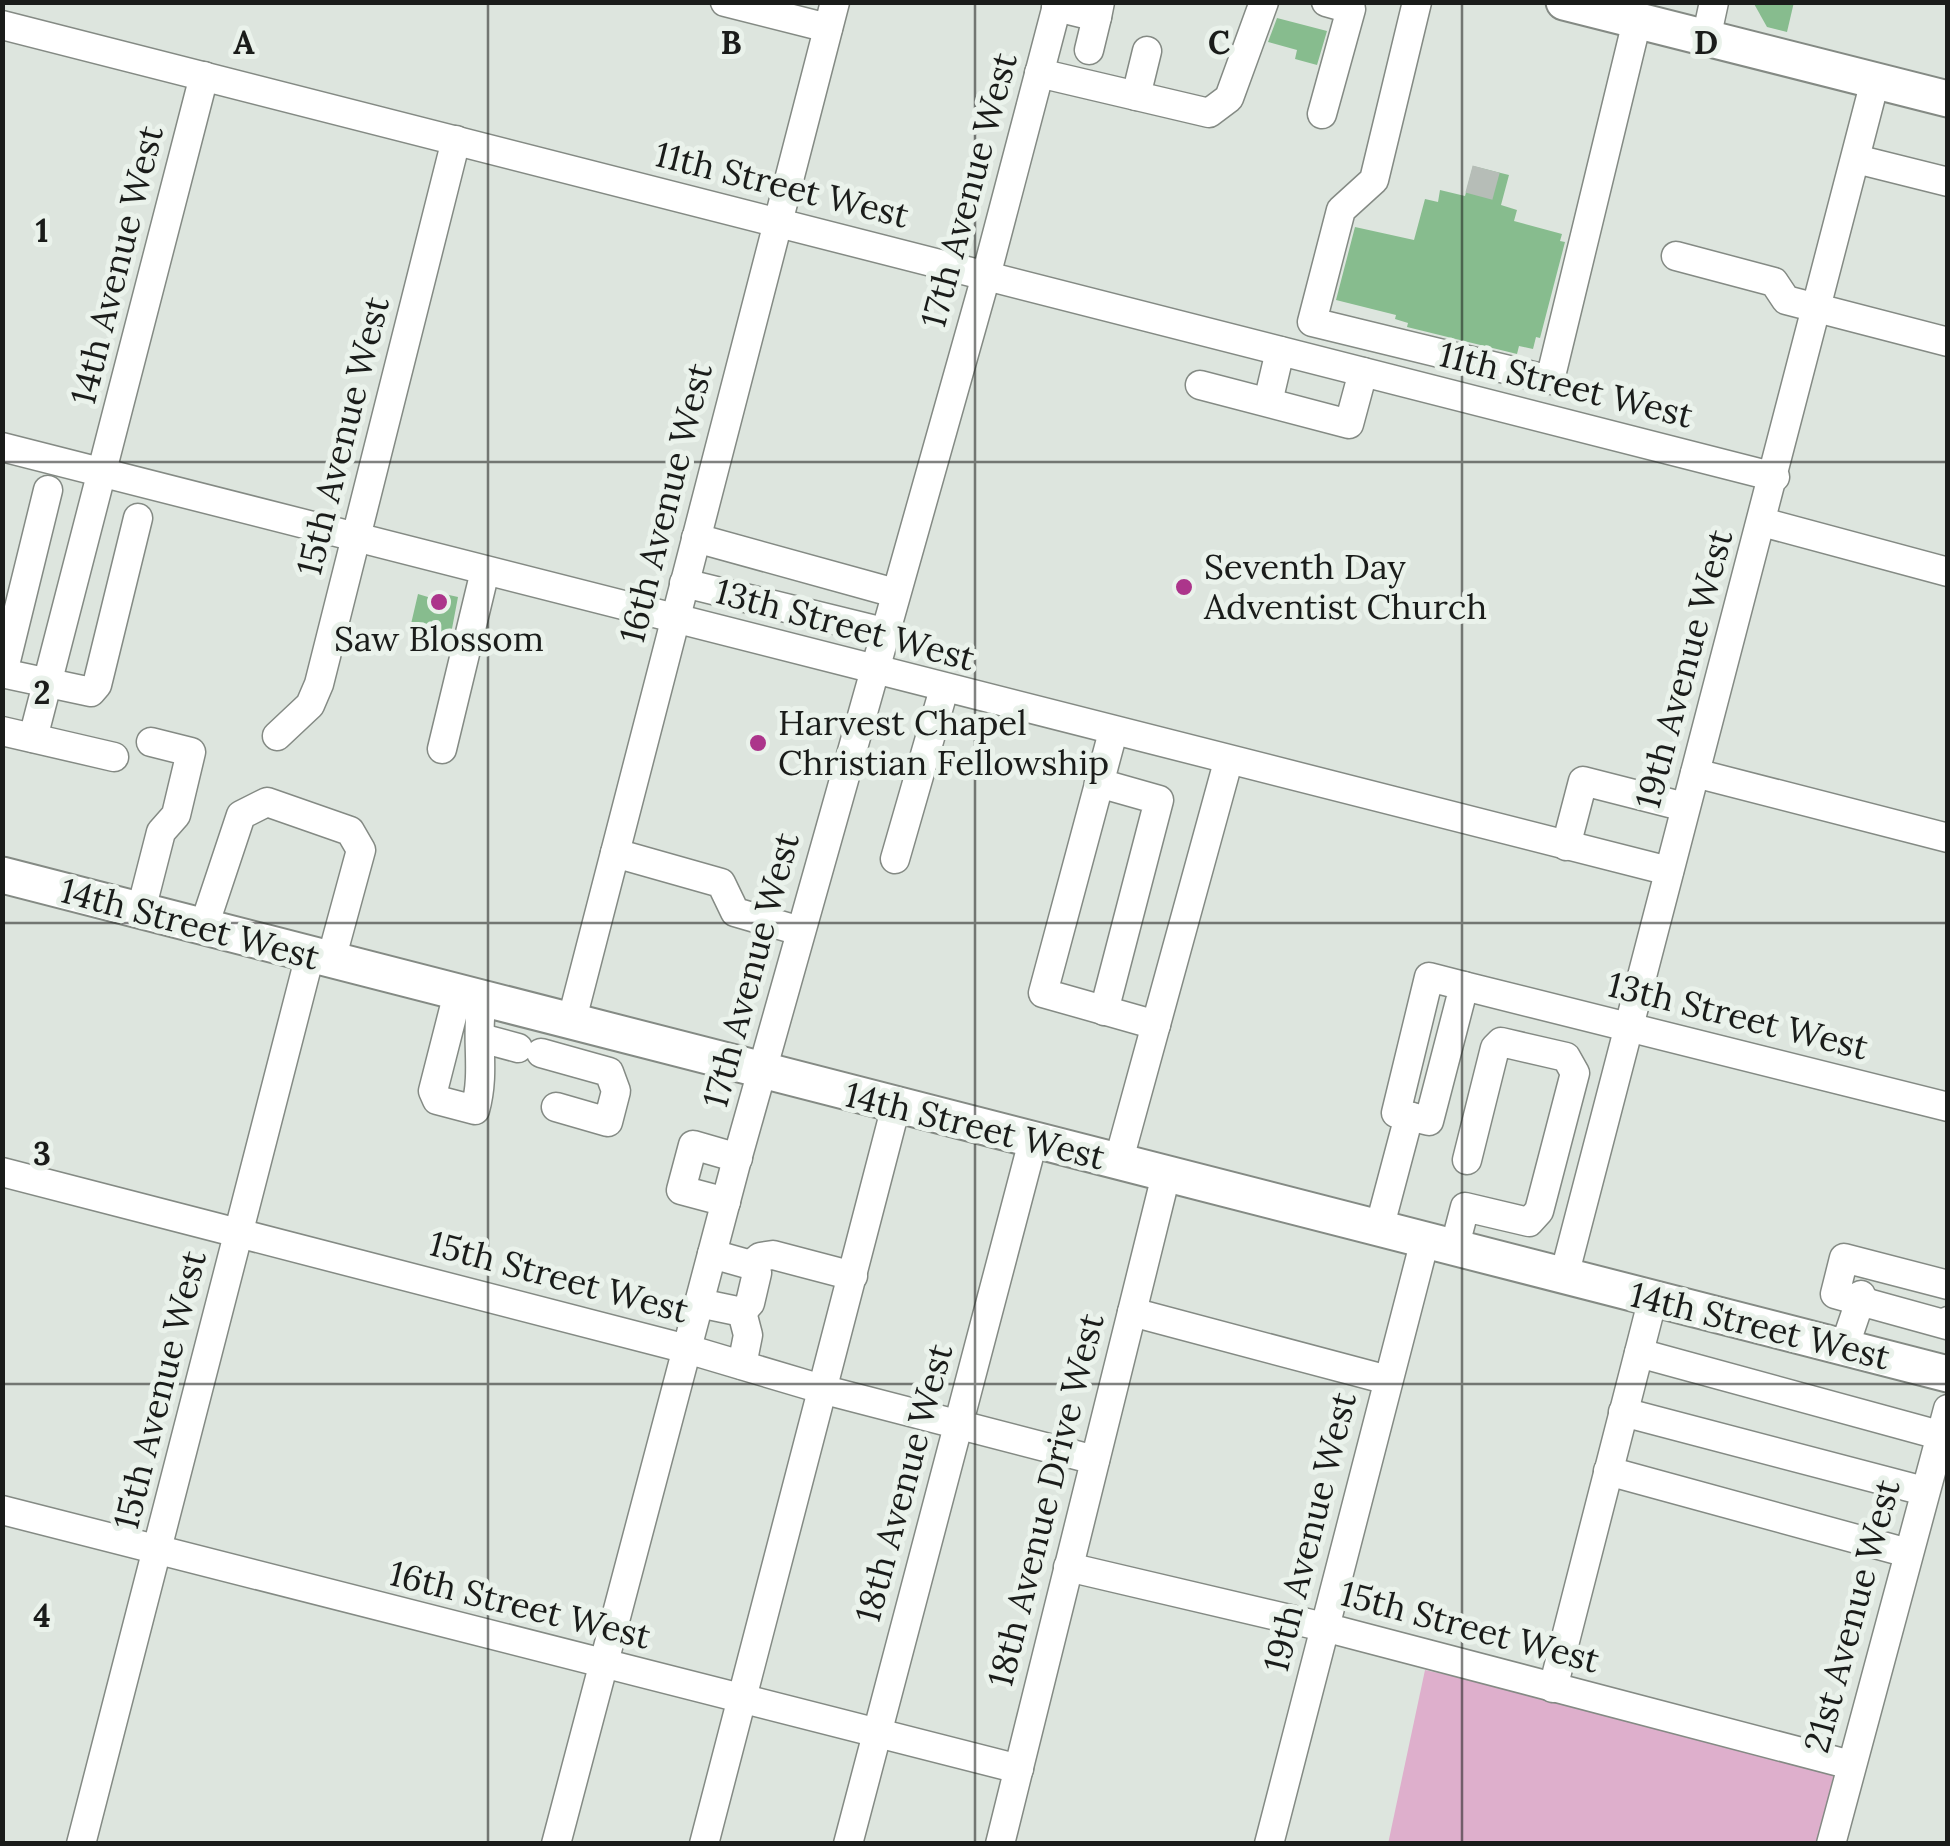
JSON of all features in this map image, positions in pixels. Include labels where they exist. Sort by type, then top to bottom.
[{"type":"main road","points":[[1564,2],[1948,100]]},
{"type":"main road","name":"14th Street West","points":[[2,876],[1948,1374]]},
{"type":"street","points":[[725,2],[832,16]]},
{"type":"street","points":[[1040,74],[1209,113],[1229,98],[1264,2]]},
{"type":"street","points":[[1417,2],[1374,180],[1340,210],[1312,322],[1550,380]]},
{"type":"street","points":[[1706,38],[1714,2]]},
{"type":"street","points":[[1057,5],[1099,10],[1089,50]]},
{"type":"street","name":"17th Avenue West","points":[[556,1844],[726,1202],[986,276],[1057,5]]},
{"type":"street","points":[[1322,114],[1343,5]]},
{"type":"street","name":"16th Avenue West","points":[[592,1067],[586,1027],[615,853],[832,16]]},
{"type":"street","points":[[1542,418],[1637,21]]},
{"type":"street","name":"11th Street West","points":[[2,26],[1774,476]]},
{"type":"street","points":[[1136,96],[1147,51]]},
{"type":"street","name":"14th Avenue West","points":[[33,738],[204,76]]},
{"type":"street","name":"19th Avenue West","points":[[1564,1276],[1875,81]]},
{"type":"street","name":"15th Avenue West","points":[[277,736],[310,705],[319,684],[456,140]]},
{"type":"street","points":[[1856,159],[1948,182]]},
{"type":"street","points":[[1676,256],[1774,282],[1786,300],[1948,342]]},
{"type":"street","points":[[1320,362],[1330,326]]},
{"type":"street","points":[[1268,402],[1280,351]]},
{"type":"street","points":[[1200,385],[1350,424],[1363,372]]},
{"type":"street","name":"13th Street West","points":[[2,447],[944,690],[1669,871]]},
{"type":"street","points":[[48,490],[3,673],[91,692],[97,685],[138,518]]},
{"type":"street","points":[[1762,522],[1948,572]]},
{"type":"street","points":[[696,538],[895,593]]},
{"type":"street","points":[[442,749],[485,571]]},
{"type":"street","points":[[684,583],[884,632]]},
{"type":"street","points":[[896,859],[944,690]]},
{"type":"street","points":[[2,731],[114,757]]},
{"type":"street","points":[[1113,732],[1043,993],[1156,1025]]},
{"type":"street","points":[[141,910],[161,832],[176,816],[191,752],[151,742]]},
{"type":"street","points":[[1118,1163],[1228,762]]},
{"type":"street","points":[[1695,773],[1948,838]]},
{"type":"street","points":[[1566,846],[1583,781],[1685,808]]},
{"type":"street","points":[[1099,783],[1159,800],[1104,1010]]},
{"type":"street","name":"15th Avenue West","points":[[81,1844],[238,1233],[321,958],[361,850],[350,831],[267,802],[241,816],[204,926]]},
{"type":"street","points":[[615,853],[721,883],[735,912],[800,932]]},
{"type":"street","name":"13th Street West","points":[[1380,1229],[1409,1116],[1429,1121],[1464,986],[1948,1107]]},
{"type":"street","points":[[470,996],[484,1063],[475,1110],[436,1100],[433,1091],[438,1059],[470,996]]},
{"type":"street","points":[[1465,1207],[1530,1222],[1539,1212],[1574,1074],[1566,1057],[1508,1043],[1515,998]]},
{"type":"street","points":[[480,1038],[609,1072],[616,1091],[608,1122],[556,1107]]},
{"type":"street","name":"19th Avenue West","points":[[1269,1844],[1388,1380],[1440,1244],[1465,1207],[1458,1196],[1494,1048],[1508,1043]]},
{"type":"street","points":[[704,1844],[896,1106]]},
{"type":"street","name":"18th Avenue West","points":[[848,1844],[1032,1141]]},
{"type":"street","points":[[726,1202],[681,1190],[693,1145],[738,1158]]},
{"type":"street","name":"15th Street West","points":[[2,1172],[688,1348],[825,1390],[1095,1460]]},
{"type":"street","name":"18th Avenue Drive West","points":[[1000,1844],[1166,1175]]},
{"type":"street","points":[[1546,1183],[1586,1192]]},
{"type":"street","points":[[712,1254],[752,1265],[773,1256],[853,1276]]},
{"type":"street","points":[[742,1365],[748,1335],[742,1312],[754,1291],[756,1273],[752,1265]]},
{"type":"street","points":[[1844,1348],[1864,1283],[1913,1293],[1947,1324],[1948,1321]]},
{"type":"street","points":[[1553,1688],[1653,1298]]},
{"type":"street","points":[[700,1303],[742,1312]]},
{"type":"street","points":[[1132,1312],[1388,1380]]},
{"type":"street","points":[[1639,1353],[1944,1422]]},
{"type":"street","points":[[1624,1412],[1924,1490]]},
{"type":"street","name":"21st Avenue West","points":[[1831,1844],[1944,1422]]},
{"type":"street","points":[[1608,1471],[1908,1552]]},
{"type":"street","name":"16th Street West","points":[[2,1510],[1019,1769]]},
{"type":"street","name":"15th Street West","points":[[1068,1567],[1324,1627],[1851,1765]]},
{"type":"shaded area","points":[[1425,1670],[1542,1696],[1834,1772],[1819,1843],[1388,1844]]},
{"type":"building","points":[[1753,2],[1794,2],[1787,32],[1767,27]]},
{"type":"building","points":[[1277,18],[1327,31],[1317,65],[1295,59],[1297,50],[1268,42]]},
{"type":"building","points":[[1473,166],[1509,175],[1501,205],[1517,210],[1514,221],[1562,234],[1560,241],[1565,242],[1540,338],[1536,337],[1533,349],[1519,346],[1517,354],[1407,327],[1408,323],[1395,319],[1396,315],[1336,300],[1355,227],[1414,240],[1425,199],[1438,202],[1440,190],[1465,196]]},
{"type":"building","points":[[440,593],[458,597],[447,655],[426,649],[431,630],[411,624],[418,594],[438,600]]},
{"type":"tunnel","points":[[1469,179],[1506,189]]},
{"type":"place","name":"Seventh Day Adventist Church","points":[[1184,587]]},
{"type":"place","name":"Saw Blossom","points":[[439,602]]},
{"type":"place","name":"Harvest Chapel Christian Fellowship","points":[[758,743]]}]
